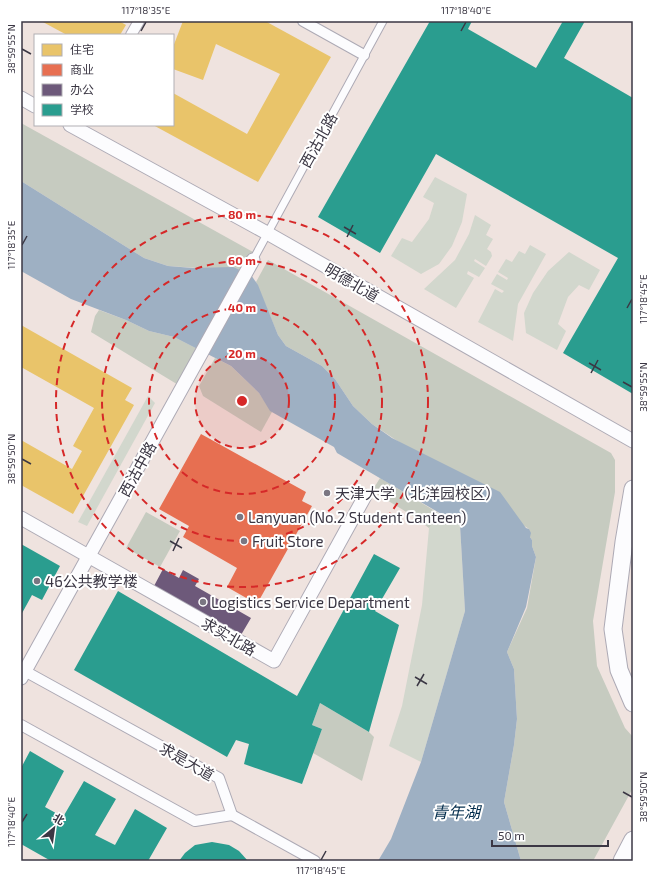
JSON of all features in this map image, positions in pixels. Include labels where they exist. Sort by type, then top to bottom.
[{"type":"street","points":[[132,34],[139,21]]},
{"type":"street","points":[[303,21],[364,55]]},
{"type":"street","points":[[21,98],[34,105]]},
{"type":"street","name":"明德北道","points":[[76,126],[633,441]]},
{"type":"street","name":"西沽中路","points":[[22,673],[89,556],[253,260]]},
{"type":"street","points":[[633,489],[624,542],[613,629],[619,670],[633,703]]},
{"type":"street","name":"求实北路","points":[[21,518],[274,661],[365,496]]},
{"type":"street","name":"求是大道","points":[[22,673],[219,778],[232,815]]},
{"type":"street","points":[[21,726],[195,821],[232,815],[315,861]]},
{"type":"street","points":[[622,861],[633,840]]},
{"type":"lane","name":"西沽北路","points":[[253,260],[383,21]]},
{"type":"shaded area","name":"天津大学（北洋园校区）","points":[[21,21],[633,21],[633,861],[21,861]]},
{"type":"shaded area","points":[[21,123],[253,252],[242,271],[168,266],[144,258],[21,181]]},
{"type":"shaded area","points":[[435,177],[467,194],[462,222],[452,246],[439,264],[421,274],[391,256],[402,238],[412,242],[429,219],[434,203],[423,197]]},
{"type":"shaded area","points":[[475,215],[491,225],[486,235],[493,239],[487,249],[491,252],[492,256],[486,266],[475,259],[474,261],[485,268],[479,277],[468,271],[467,274],[474,278],[456,308],[424,289],[455,260],[469,234]]},
{"type":"shaded area","points":[[530,245],[546,254],[518,304],[513,341],[478,322],[495,289],[502,293],[504,291],[491,284],[497,274],[507,280],[508,278],[498,272],[506,259],[512,262],[519,251],[525,254]]},
{"type":"shaded area","points":[[569,252],[600,270],[589,290],[579,285],[568,297],[558,324],[566,331],[557,350],[526,333],[524,313],[533,293],[548,271]]},
{"type":"shaded area","points":[[268,260],[611,453],[615,460],[615,492],[593,621],[597,666],[625,728],[633,737],[633,788],[593,861],[521,861],[504,802],[517,719],[514,669],[507,652],[527,608],[536,557],[532,546],[529,529],[372,424],[353,406],[335,379],[322,366],[286,346],[278,335],[256,282]]},
{"type":"shaded area","points":[[99,310],[126,320],[149,331],[174,337],[200,350],[180,386],[91,332],[95,316]]},
{"type":"shaded area","points":[[215,358],[231,366],[259,393],[272,412],[261,432],[203,396],[199,386]]},
{"type":"shaded area","points":[[148,396],[155,403],[87,526],[78,522]]},
{"type":"shaded area","points":[[380,478],[440,514],[429,528],[413,516],[372,491]]},
{"type":"shaded area","points":[[146,512],[180,531],[160,567],[126,548]]},
{"type":"shaded area","points":[[440,514],[460,525],[465,611],[421,762],[389,746],[402,706],[422,605],[429,528]]},
{"type":"shaded area","points":[[320,703],[369,732],[374,737],[362,781],[313,753],[322,729],[312,725]]},
{"type":"water","name":"青年湖","points":[[21,181],[144,258],[168,266],[193,268],[233,267],[251,275],[258,285],[278,335],[286,346],[322,366],[335,379],[353,406],[372,424],[392,438],[500,492],[526,528],[529,529],[531,533],[530,537],[532,540],[532,546],[536,557],[526,607],[507,652],[514,669],[517,719],[504,802],[521,861],[378,861],[391,839],[421,762],[465,611],[460,525],[337,453],[334,447],[270,411],[259,393],[231,366],[174,337],[149,331],[126,320],[71,299],[21,271]]},
{"type":"building: 住宅","points":[[41,21],[119,21],[126,25],[121,34],[65,34]]},
{"type":"building: 住宅","points":[[183,21],[265,21],[331,57],[258,182],[155,126],[174,126],[174,94],[247,134],[280,74],[216,44],[203,80],[174,69],[174,44]]},
{"type":"building: 住宅","points":[[21,325],[132,388],[125,400],[134,405],[73,514],[21,485],[21,440],[72,469],[82,451],[73,446],[94,408],[21,367]]},
{"type":"building: 商业","name":"Lanyuan (No.2 Student Canteen)","points":[[201,434],[306,492],[302,501],[312,506],[257,604],[227,587],[237,568],[183,537],[189,526],[159,509]]},
{"type":"building: 办公","name":"Logistics Service Department","points":[[163,569],[179,578],[183,570],[199,579],[195,586],[251,618],[241,635],[154,586]]},
{"type":"building: 学校","points":[[430,21],[472,21],[468,29],[536,68],[563,21],[585,21],[564,58],[633,98],[633,394],[563,353],[618,258],[436,154],[380,253],[318,217]]},
{"type":"building: 学校","name":"46公共教学楼","points":[[21,544],[60,566],[42,600],[32,595],[21,615]]},
{"type":"building: 学校","points":[[374,554],[400,568],[375,611],[399,625],[369,732],[320,703],[312,725],[322,729],[302,784],[244,764],[249,744],[236,740],[227,757],[74,670],[118,591],[297,696]]},
{"type":"building: 学校","points":[[30,751],[64,771],[45,807],[63,817],[84,781],[116,799],[95,835],[115,845],[135,809],[167,828],[148,861],[51,861],[21,844],[21,768]]},
{"type":"building: 学校","points":[[212,842],[229,845],[239,851],[248,861],[179,861],[185,853],[195,845]]},
{"type":"place","name":"天津大学（北洋园校区）","points":[[327,493]]},
{"type":"place","name":"Lanyuan (No.2 Student Canteen)","points":[[240,517]]},
{"type":"place","name":"Fruit Store","points":[[244,541]]},
{"type":"place","name":"46公共教学楼","points":[[37,581]]},
{"type":"place","name":"Logistics Service Department","points":[[203,602]]}]
